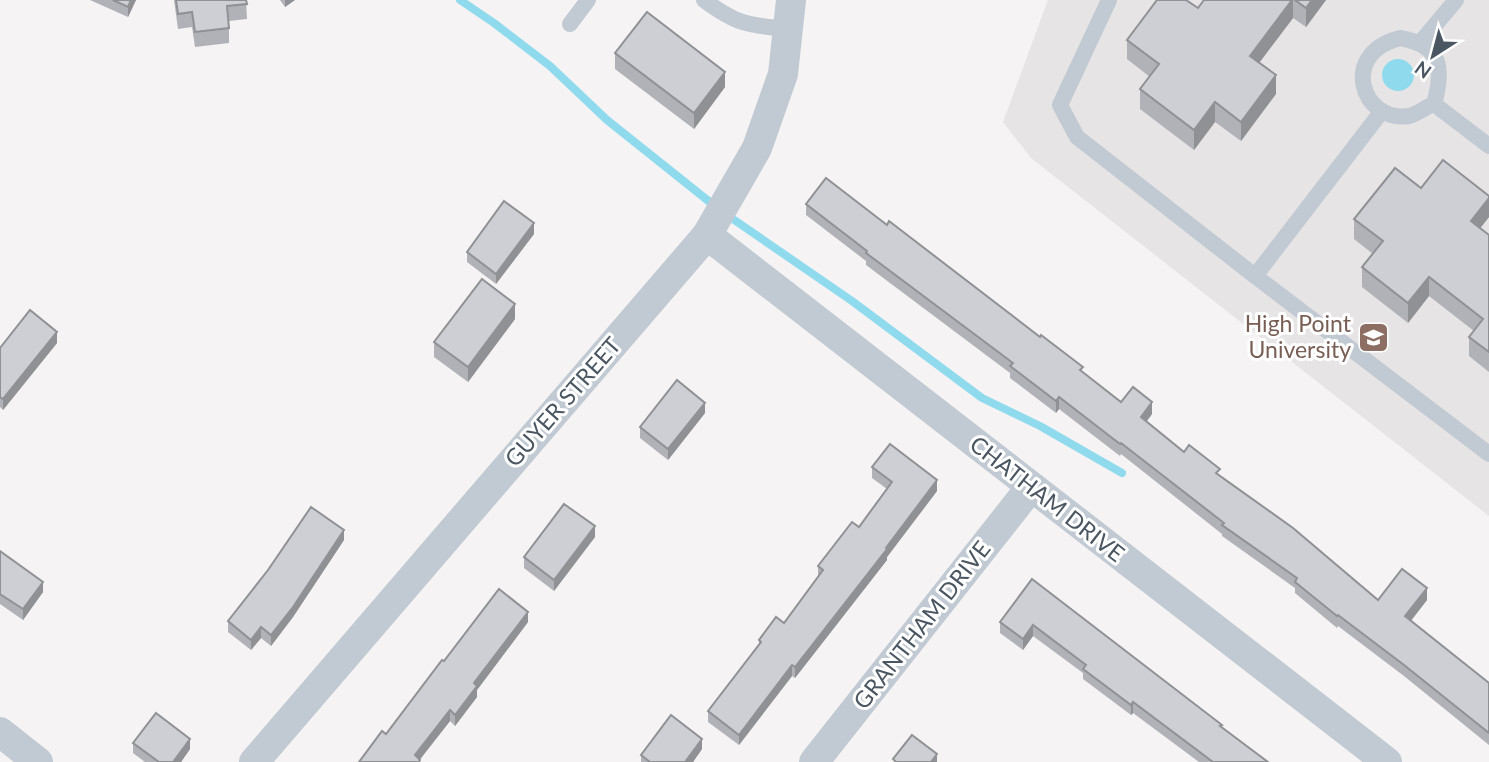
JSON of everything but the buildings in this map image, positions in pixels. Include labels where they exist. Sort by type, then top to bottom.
[{"type":"street","name":"GUYER STREET","points":[[254,762],[707,235],[757,148],[783,74],[790,15]]},
{"type":"street","name":"CHATHAM DRIVE","points":[[707,235],[1387,762]]},
{"type":"street","name":"GRANTHAM DRIVE","points":[[814,762],[1031,487]]},
{"type":"street","points":[[0,732],[38,762]]},
{"type":"lane","points":[[570,24],[588,0]]},
{"type":"lane","points":[[704,0],[729,18],[749,25],[790,15]]},
{"type":"lane","points":[[1109,0],[1060,105],[1077,137],[1489,454]]},
{"type":"lane","points":[[1420,43],[1456,0]]},
{"type":"lane","points":[[1400,38],[1420,43],[1431,52],[1438,64],[1440,77],[1434,104],[1409,116],[1382,111],[1372,103],[1363,82],[1363,69],[1368,57],[1385,42],[1400,38]]},
{"type":"lane","points":[[1434,104],[1489,146]]},
{"type":"lane","points":[[1255,276],[1382,111]]},
{"type":"shaded area","name":"High Point University","points":[[1048,0],[1489,0],[1489,516],[1031,158],[1003,122]]},
{"type":"water","points":[[1398,59],[1410,63],[1414,75],[1410,87],[1398,91],[1386,87],[1382,75],[1386,63]]},
{"type":"waterway","points":[[460,0],[550,66],[607,120],[716,207]]},
{"type":"waterway","points":[[727,215],[852,301],[982,398],[1040,426],[1122,473]]},
{"type":"place","name":"High Point University","points":[[1374,337]]}]
